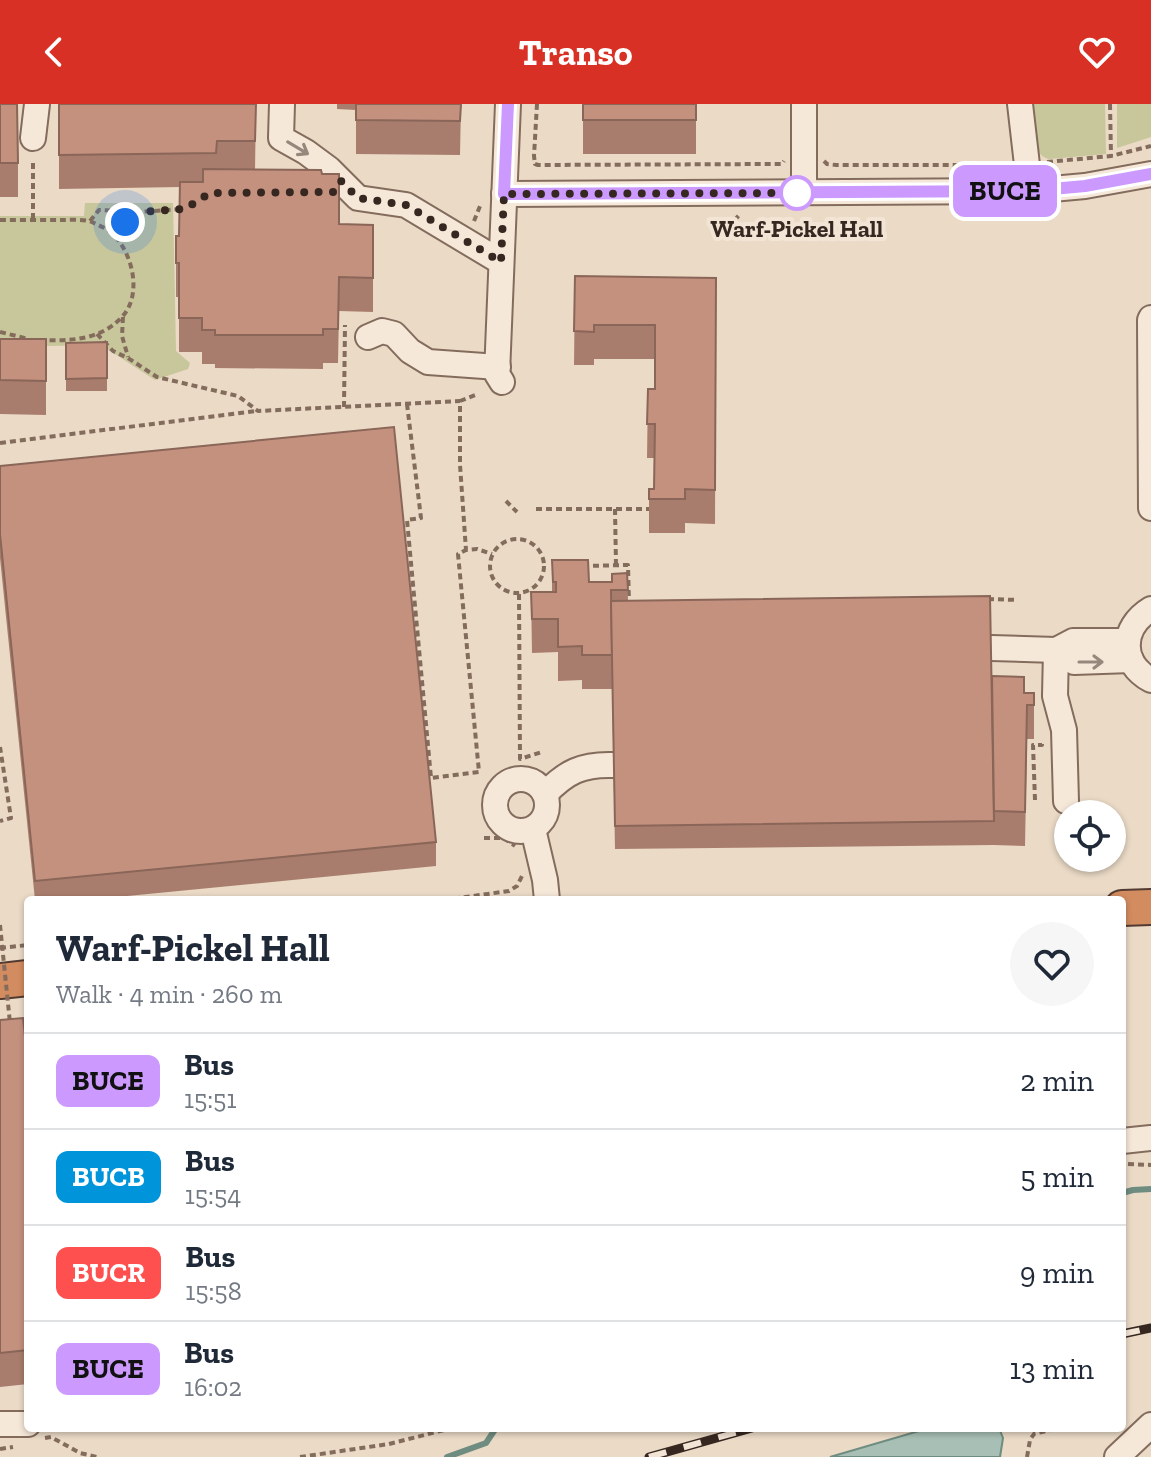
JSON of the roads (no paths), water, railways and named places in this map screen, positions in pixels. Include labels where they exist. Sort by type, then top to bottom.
[{"type":"highway","points":[[1126,908],[1151,907]]},
{"type":"highway","points":[[0,981],[24,978]]},
{"type":"street","points":[[33,138],[37,104]]},
{"type":"street","points":[[282,104],[281,138],[329,169],[358,198],[406,205],[501,262]]},
{"type":"street","points":[[368,337],[382,331],[394,334],[410,351],[428,362],[500,375],[508,104]]},
{"type":"street","points":[[804,104],[804,193]]},
{"type":"street","points":[[1020,104],[1030,191]]},
{"type":"street","points":[[504,194],[1030,191],[1085,186],[1151,174]]},
{"type":"street","points":[[1151,318],[1151,508]]},
{"type":"street","points":[[1151,609],[1134,623],[1130,650],[1134,667],[1151,680]]},
{"type":"street","points":[[991,648],[1056,650],[1073,641],[1130,650]]},
{"type":"street","points":[[1056,650],[1055,696],[1064,730],[1066,800]]},
{"type":"street","points":[[545,794],[569,772],[613,765]]},
{"type":"street","points":[[515,779],[524,779],[540,786],[545,794],[548,810],[533,829],[516,831],[508,828],[496,814],[496,796],[515,779]]},
{"type":"street","points":[[533,829],[547,896]]},
{"type":"street","points":[[1126,1141],[1151,1138]]},
{"type":"street","points":[[0,1424],[29,1436]]},
{"type":"street","points":[[1117,1457],[1151,1425]]},
{"type":"waterway","points":[[1126,1192],[1151,1189]]},
{"type":"waterway","points":[[447,1457],[486,1443],[493,1432]]},
{"type":"railway","points":[[1126,1333],[1151,1328]]},
{"type":"railway","points":[[649,1457],[738,1432]]},
{"type":"place","name":"Warf-Pickel Hall","points":[[797,193]]}]
